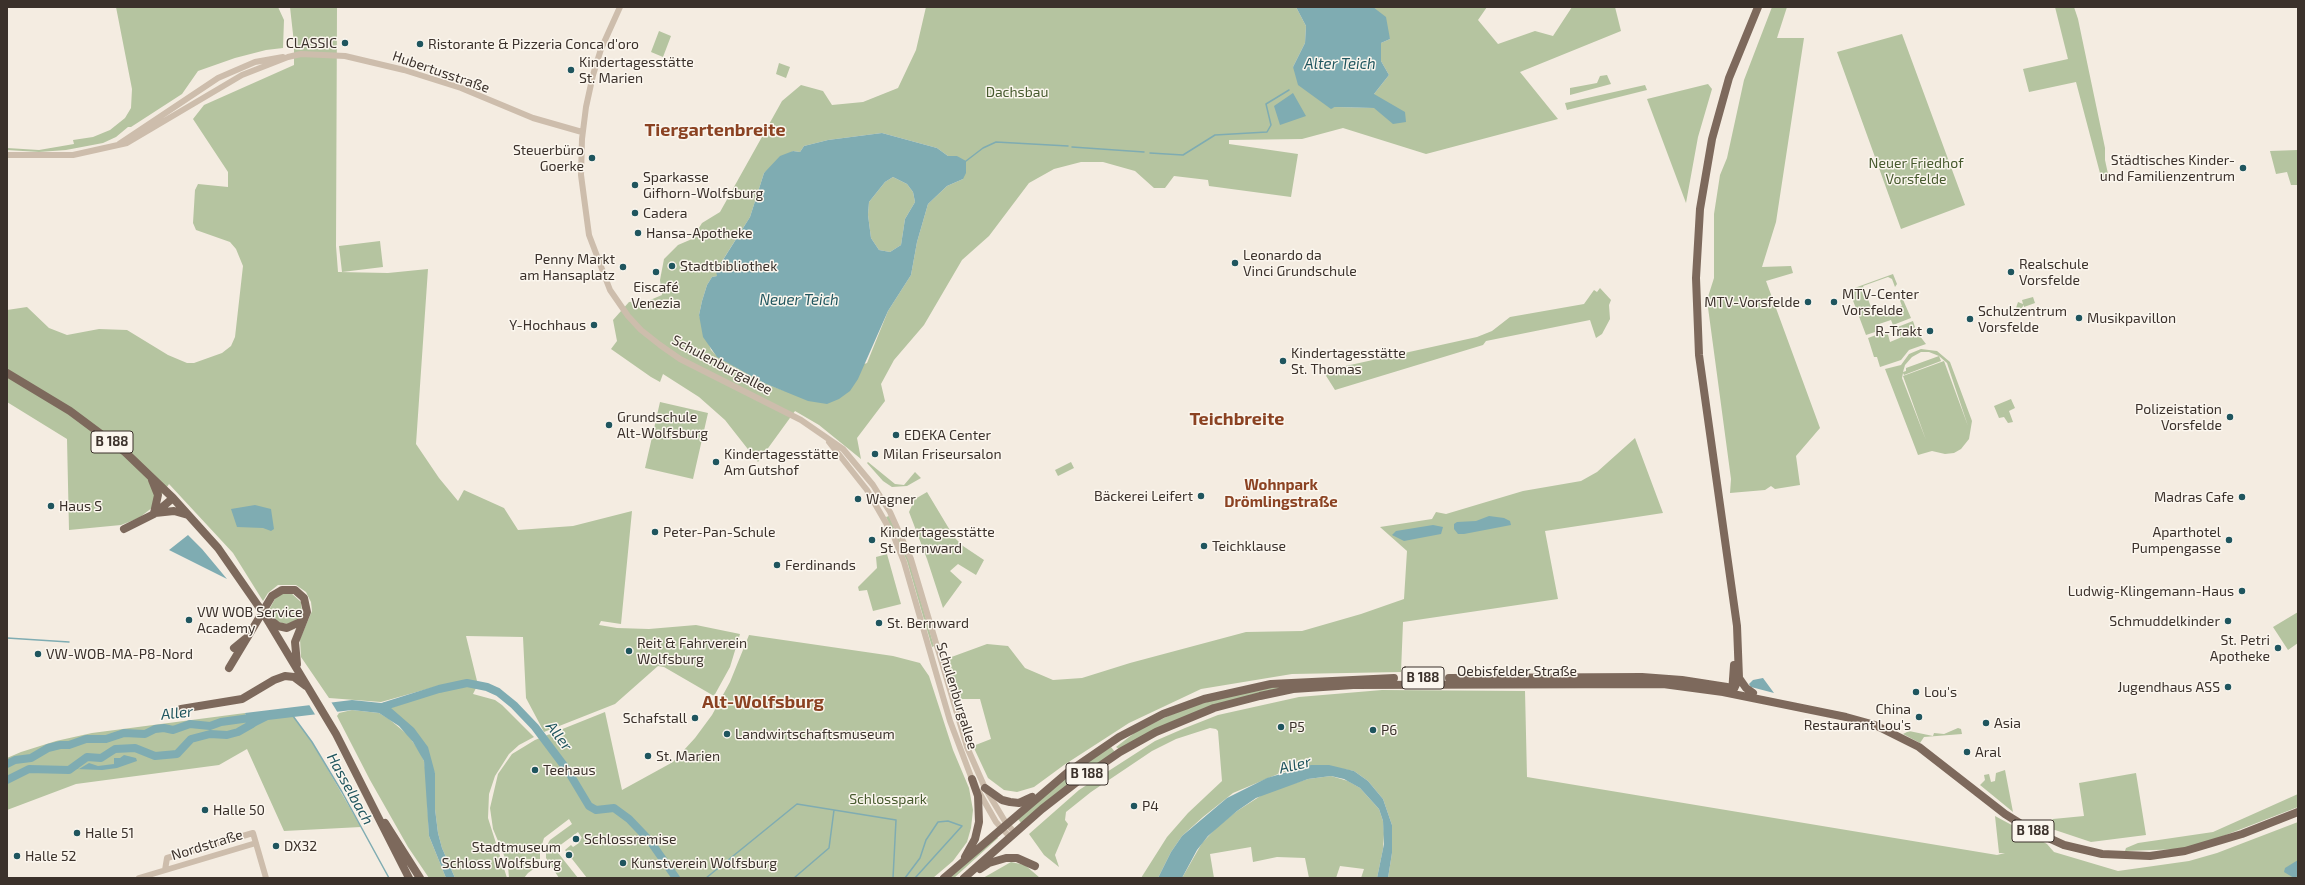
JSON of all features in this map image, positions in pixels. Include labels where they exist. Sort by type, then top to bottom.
[{"type":"main road","points":[[1733,690],[1739,678],[1737,626],[1731,573],[1699,355],[1696,278],[1700,209],[1712,139],[1729,78],[1758,7]]},
{"type":"main road","name":"B 188","points":[[7,373],[81,418],[125,452],[173,498],[218,548],[263,606],[262,617],[299,670],[326,715],[407,876]]},
{"type":"main road","points":[[150,476],[158,495],[154,514]]},
{"type":"main road","points":[[124,529],[154,514],[173,498]]},
{"type":"main road","points":[[154,514],[174,511],[188,515]]},
{"type":"main road","points":[[263,606],[278,591],[286,589],[295,590],[304,598],[307,607],[295,642],[296,659],[299,670]]},
{"type":"main road","points":[[229,668],[262,617],[282,627],[292,627],[302,621]]},
{"type":"main road","points":[[234,648],[251,632]]},
{"type":"main road","points":[[1733,690],[1734,664],[1737,650]]},
{"type":"main road","points":[[1708,683],[1720,682],[1726,679],[1734,664]]},
{"type":"main road","points":[[181,710],[242,699],[274,680],[285,676],[300,680],[311,692]]},
{"type":"main road","name":"Oebisfelder Straße","points":[[1047,789],[1102,748],[1157,717],[1204,699],[1263,685],[1292,681],[1531,677],[1642,677],[1708,683]]},
{"type":"main road","points":[[1739,678],[1746,688],[1753,693]]},
{"type":"main road","name":"B 188","points":[[1708,683],[1862,721],[1888,731],[1919,747],[2005,814],[2029,829],[2064,844],[2089,851],[2129,856],[2170,854],[2231,838],[2298,812]]},
{"type":"main road","name":"Oebisfelder Straße","points":[[965,878],[1012,835],[1078,781],[1140,740],[1214,708],[1274,693],[1313,687],[1408,684],[1643,684],[1682,686],[1723,692],[1733,690]]},
{"type":"main road","points":[[1733,690],[1823,712]]},
{"type":"main road","points":[[960,864],[975,839],[979,827],[979,804],[972,780]]},
{"type":"main road","points":[[985,788],[1002,800],[1018,803],[1047,789]]},
{"type":"main road","name":"B 188","points":[[944,878],[1047,789]]},
{"type":"main road","name":"B 188","points":[[370,800],[420,878]]},
{"type":"main road","points":[[965,878],[989,863],[1003,858],[1017,858],[1035,866]]},
{"type":"street","name":"Schulenburgallee","points":[[620,7],[601,48],[593,75],[582,132],[581,176],[589,235],[610,290],[628,316],[641,330],[680,359],[801,420],[822,433],[843,449],[857,464],[886,506],[911,559],[966,747],[1004,826]]},
{"type":"street","name":"Hubertusstraße","points":[[7,155],[73,155],[127,143],[153,130],[215,90],[242,75],[288,57],[301,54],[323,54],[376,63],[461,88],[533,118],[582,132]]},
{"type":"street","name":"Schulenburgallee","points":[[822,433],[847,463],[879,510],[904,562],[950,721],[972,780],[1012,835]]},
{"type":"street","points":[[879,510],[886,506]]},
{"type":"street","name":"Nordstraße","points":[[139,878],[256,843],[253,833],[167,858],[165,870]]},
{"type":"street","points":[[256,843],[266,878]]},
{"type":"green space","points":[[116,7],[278,7],[284,20],[283,48],[266,50],[235,58],[198,71],[182,94],[131,127],[128,127],[116,137],[103,143],[66,150],[39,152],[7,150],[7,148],[39,150],[74,144],[73,140],[93,137],[110,130],[125,118],[131,108],[132,89]]},
{"type":"green space","points":[[290,7],[337,7],[336,246],[338,272],[388,273],[428,269],[416,444],[439,478],[458,501],[464,490],[504,508],[518,530],[573,526],[632,511],[621,624],[601,621],[599,625],[617,628],[649,629],[696,625],[740,634],[730,667],[714,696],[664,667],[658,666],[615,704],[544,732],[526,698],[523,637],[466,636],[477,681],[438,686],[381,702],[329,698],[301,657],[300,639],[312,611],[311,602],[306,592],[296,585],[278,585],[268,593],[263,601],[233,553],[169,484],[153,507],[139,518],[121,525],[69,530],[67,439],[7,402],[7,310],[27,307],[49,328],[67,335],[99,329],[127,330],[168,355],[187,363],[194,363],[222,353],[231,346],[235,337],[243,266],[236,249],[230,242],[196,230],[193,223],[195,190],[198,184],[228,187],[228,172],[193,119],[204,105],[294,65],[294,43]]},
{"type":"green space","name":"Dachsbau","points":[[926,7],[1296,7],[1306,26],[1305,43],[1293,67],[1331,108],[1374,108],[1374,94],[1389,75],[1381,61],[1381,43],[1390,39],[1373,7],[1487,7],[1478,20],[1498,44],[1535,31],[1553,36],[1572,7],[1615,7],[1621,31],[1520,72],[1558,119],[1426,154],[1343,128],[1302,139],[1229,140],[1229,144],[1298,154],[1291,197],[1209,186],[1208,180],[1174,176],[1165,188],[1154,188],[1135,171],[1103,162],[1081,162],[1054,169],[1029,183],[989,236],[962,260],[924,325],[894,360],[881,384],[885,401],[857,438],[861,459],[819,425],[795,411],[758,462],[725,420],[699,397],[663,374],[660,382],[611,349],[617,341],[613,320],[629,302],[639,301],[643,303],[662,295],[660,280],[664,259],[678,245],[692,239],[702,223],[720,212],[782,101],[801,85],[823,91],[832,105],[863,102],[898,88],[916,50]],"holes":[[[882,133],[937,148],[948,156],[957,156],[963,179],[947,186],[928,204],[917,242],[911,275],[888,311],[867,363],[785,391],[764,383],[717,356],[711,350],[699,315],[702,301],[707,285],[712,277],[717,276],[719,266],[750,217],[764,173],[793,151],[800,152],[804,146],[828,140]]]},
{"type":"green space","points":[[1772,7],[1787,7],[1777,38],[1804,38],[1776,222],[1762,267],[1791,266],[1793,273],[1766,281],[1820,428],[1796,456],[1800,485],[1775,489],[1771,486],[1765,490],[1730,493],[1731,479],[1707,300],[1714,278],[1714,214],[1720,175],[1727,158],[1744,80]]},
{"type":"green space","points":[[2055,7],[2074,7],[2078,19],[2105,148],[2105,160],[2110,183],[2101,177],[2076,82],[2029,92],[2023,69],[2068,59]]},
{"type":"green space","points":[[659,31],[671,36],[663,57],[651,52]]},
{"type":"green space","name":"Neuer Friedhof Vorsfelde","points":[[1902,34],[1965,205],[1901,229],[1837,52]]},
{"type":"green space","points":[[779,63],[790,67],[786,78],[776,74]]},
{"type":"green space","points":[[1607,75],[1611,84],[1570,95],[1570,88],[1597,83],[1600,76]]},
{"type":"green space","points":[[1708,84],[1712,89],[1698,137],[1686,203],[1647,99]]},
{"type":"green space","points":[[1645,85],[1647,90],[1567,110],[1565,103]]},
{"type":"green space","points":[[2298,150],[2298,185],[2291,185],[2287,172],[2276,174],[2270,151]]},
{"type":"green space","points":[[893,177],[907,184],[913,192],[915,202],[905,219],[901,245],[890,252],[879,250],[871,238],[868,215],[869,202],[885,182]]},
{"type":"green space","points":[[380,241],[383,267],[342,272],[339,246]]},
{"type":"green space","points":[[1893,274],[1897,284],[1895,287],[1892,279],[1888,277],[1863,286],[1874,315],[1902,306],[1898,295],[1901,295],[1911,318],[1893,325],[1891,320],[1876,325],[1878,331],[1866,335],[1849,290]]},
{"type":"green space","points":[[1600,288],[1611,300],[1609,305],[1610,319],[1602,334],[1596,338],[1590,320],[1486,341],[1483,345],[1335,390],[1323,371],[1477,337],[1492,331],[1510,317],[1584,304],[1594,290],[1597,292]]},
{"type":"green space","points":[[2033,297],[2035,303],[2024,307],[2024,305],[2020,310],[2016,308],[2018,302],[2023,304],[2022,300]]},
{"type":"green space","points":[[1913,321],[1916,330],[1898,337],[1895,328]]},
{"type":"green space","points":[[1887,331],[1890,342],[1916,331],[1926,344],[1909,350],[1901,360],[1880,367],[1877,357],[1874,357],[1868,338]]},
{"type":"green space","points":[[1921,349],[1937,351],[1950,362],[1972,421],[1969,439],[1961,449],[1954,453],[1945,454],[1932,451],[1918,455],[1885,369],[1901,365],[1909,354]],"holes":[[[1921,352],[1929,352],[1939,356],[1906,368],[1906,371],[1903,372],[1905,365],[1912,357]],[[1939,356],[1947,363],[1968,426],[1944,361],[1903,376],[1926,440],[1902,378],[1903,373],[1904,375],[1941,361]]]},
{"type":"green space","points":[[2011,399],[2015,408],[2009,411],[2013,422],[2008,423],[2004,417],[1999,418],[1994,406]]},
{"type":"green space","points":[[660,402],[708,413],[693,479],[645,468]]},
{"type":"green space","points":[[1635,438],[1663,513],[1545,531],[1558,599],[1403,622],[1401,672],[1292,674],[1201,689],[1129,723],[1064,765],[1034,787],[1017,792],[1004,790],[988,778],[973,746],[991,739],[980,699],[958,699],[946,659],[987,644],[1008,646],[1025,668],[1053,680],[1082,678],[1130,663],[1246,632],[1302,631],[1361,614],[1404,599],[1407,551],[1380,527],[1432,519],[1436,512],[1446,514],[1523,491],[1581,481],[1597,472]]},
{"type":"green space","points":[[868,462],[895,484],[904,485],[915,472],[921,478],[907,486],[892,487],[883,481],[867,463]]},
{"type":"green space","points":[[1071,462],[1074,468],[1058,476],[1055,470]]},
{"type":"green space","points":[[927,492],[954,537],[963,546],[984,560],[976,575],[958,564],[950,571],[962,582],[943,608],[927,559],[909,512],[915,499]]},
{"type":"green space","points":[[889,516],[909,560],[934,646],[932,647],[907,561],[886,517]]},
{"type":"green space","points":[[887,554],[901,604],[873,611],[867,590],[859,591],[858,587],[877,568],[876,557]]},
{"type":"green space","points":[[291,593],[301,602],[302,614],[299,618],[288,624],[282,623],[277,621],[269,610],[276,597],[281,594]]},
{"type":"green space","points":[[2298,612],[2298,643],[2288,650],[2273,627]]},
{"type":"green space","name":"Schlosspark","points":[[749,635],[893,656],[920,663],[929,676],[953,750],[969,788],[973,810],[971,828],[967,842],[953,861],[933,878],[587,878],[565,850],[571,845],[573,847],[579,843],[577,841],[582,838],[578,832],[555,849],[578,878],[559,878],[546,858],[546,847],[550,840],[572,824],[569,819],[544,838],[540,851],[540,859],[506,860],[493,829],[490,808],[498,774],[512,754],[535,740],[605,712],[622,790],[673,762],[695,738],[712,715],[730,682]]},
{"type":"green space","points":[[1312,683],[1251,695],[1119,749],[1116,747],[1137,731],[1183,709],[1249,690]]},
{"type":"green space","points":[[468,685],[477,686],[473,694],[495,700],[502,705],[534,737],[519,745],[509,754],[495,776],[489,794],[488,818],[507,878],[455,878],[442,848],[438,833],[435,809],[435,773],[390,708],[429,695]]},
{"type":"green space","points":[[1382,690],[1525,691],[1527,777],[1997,855],[2005,853],[1999,853],[1995,816],[2047,844],[2054,852],[2118,871],[2189,861],[2217,853],[2298,822],[2298,878],[1388,878],[1392,853],[1392,825],[1383,799],[1368,781],[1354,771],[1321,765],[1297,768],[1278,774],[1233,793],[1182,836],[1171,852],[1158,878],[1141,878],[1167,837],[1188,813],[1222,781],[1218,731],[1210,728],[1176,739],[1152,751],[1091,792],[1066,812],[1065,820],[1068,824],[1055,855],[1059,867],[1044,855],[1029,834],[1079,790],[1155,741],[1185,728],[1218,715],[1299,697]]},
{"type":"green space","points":[[352,710],[379,713],[389,719],[408,735],[420,752],[424,761],[426,774],[429,836],[446,878],[429,878],[408,847],[370,780],[337,716],[339,713]]},
{"type":"green space","points":[[290,712],[312,742],[361,827],[284,831],[247,749],[219,765],[76,784],[7,810],[7,758],[21,752],[56,741],[92,733],[245,713],[247,723],[252,724]]},
{"type":"green space","points":[[1958,728],[1961,729],[1962,734],[1924,737],[1920,743],[1903,734],[1909,731],[1933,736],[1934,733],[1944,734]]},
{"type":"green space","points":[[1111,747],[1115,752],[1021,823],[1018,819],[1072,772]]},
{"type":"green space","points":[[2005,770],[2013,812],[1980,785],[1985,780],[1984,775],[1989,774],[1991,782],[1995,781],[1996,773]]},
{"type":"green space","points":[[2136,773],[2146,835],[2091,842],[2055,830],[2045,831],[2045,826],[2053,819],[2084,816],[2079,783]]},
{"type":"green space","points":[[1331,776],[1348,781],[1360,788],[1379,809],[1383,821],[1384,834],[1383,849],[1377,878],[1361,878],[1364,869],[1340,866],[1336,878],[1309,878],[1305,858],[1277,857],[1253,862],[1251,847],[1210,854],[1214,878],[1182,878],[1202,843],[1218,826],[1237,811],[1262,795],[1286,786],[1308,779]]},
{"type":"green space","points":[[2298,794],[2298,807],[2218,838],[2181,849],[2125,851],[2126,848],[2138,843],[2213,832]]},
{"type":"green space","points":[[996,836],[998,838],[954,878],[949,878]]},
{"type":"green space","points":[[518,862],[539,862],[539,865],[524,878],[509,878],[508,866]]},
{"type":"green space","points":[[1011,862],[1025,865],[1040,878],[983,878]]},
{"type":"water","name":"Alter Teich","points":[[1296,7],[1373,7],[1386,17],[1390,39],[1381,43],[1381,61],[1389,75],[1374,94],[1405,112],[1406,122],[1393,124],[1374,108],[1335,107],[1331,109],[1298,85],[1293,67],[1305,43],[1306,26]]},
{"type":"water","points":[[1293,93],[1306,116],[1280,125],[1274,106]]},
{"type":"water","name":"Neuer Teich","points":[[882,133],[937,148],[948,156],[957,156],[966,161],[966,173],[963,179],[947,186],[928,204],[917,242],[911,275],[888,311],[858,379],[850,391],[839,399],[827,404],[808,401],[764,383],[717,357],[703,337],[699,315],[707,285],[712,277],[717,276],[716,271],[750,217],[764,173],[780,156],[793,151],[800,152],[804,146],[828,140]],"holes":[[[893,177],[907,184],[913,192],[915,202],[905,219],[901,245],[890,252],[879,250],[871,238],[868,215],[869,202],[885,182]]]},
{"type":"water","points":[[255,505],[271,509],[274,529],[271,531],[263,528],[237,527],[231,509]]},
{"type":"water","points":[[1489,516],[1504,518],[1510,521],[1511,525],[1464,534],[1458,534],[1454,529],[1454,524],[1457,522],[1476,521]]},
{"type":"water","points":[[1433,525],[1443,527],[1441,534],[1404,541],[1392,535],[1396,531]]},
{"type":"water","points":[[188,535],[202,549],[227,579],[169,550]]},
{"type":"water","points":[[1763,678],[1774,693],[1751,687],[1749,684],[1753,680]]},
{"type":"water","points":[[352,700],[381,703],[395,701],[396,705],[391,708],[414,728],[428,747],[435,773],[435,809],[438,833],[442,848],[455,878],[446,878],[429,836],[424,761],[413,742],[399,726],[379,713],[352,710],[268,720],[250,729],[245,713]]},
{"type":"water","points":[[124,755],[136,758],[137,761],[117,768],[102,770],[76,769],[75,767],[79,769],[89,763],[98,766],[114,764],[114,758],[120,758]]},
{"type":"water","points":[[1311,765],[1329,765],[1354,771],[1368,781],[1383,799],[1392,825],[1392,853],[1388,878],[1377,878],[1384,844],[1383,821],[1379,809],[1360,788],[1344,779],[1331,776],[1308,779],[1256,798],[1237,811],[1208,836],[1197,850],[1182,878],[1158,878],[1171,852],[1182,836],[1227,798],[1267,778]]},
{"type":"water","points":[[2298,860],[2298,876],[2294,878],[2284,872],[2285,868]]},
{"type":"pier","points":[[330,700],[338,713],[316,716],[308,703]]},
{"type":"waterway","points":[[1150,153],[1183,155],[1215,135],[1267,132],[1271,125],[1266,104],[1289,90]]},
{"type":"waterway","points":[[966,161],[983,148],[996,142],[1068,146]]},
{"type":"waterway","points":[[1072,147],[1144,152]]},
{"type":"waterway","points":[[7,638],[69,642]]},
{"type":"waterway","name":"Aller","points":[[385,706],[439,689],[467,683],[487,687],[498,692],[514,705],[535,727],[568,771],[589,806],[596,810],[614,808],[629,819],[650,841],[676,878]]},
{"type":"waterway","name":"Hasselbach","points":[[293,716],[312,742],[342,792],[389,878]]},
{"type":"waterway","name":"Aller","points":[[7,764],[15,760],[31,758],[48,748],[60,745],[69,745],[86,739],[106,739],[124,733],[145,734],[155,729],[164,728],[173,730],[190,724],[210,726],[221,722],[257,717]]},
{"type":"waterway","points":[[7,780],[29,769],[69,770],[87,757],[101,758],[115,749],[135,748],[155,756],[177,754],[191,739],[210,734],[227,735],[238,732],[252,724],[256,719]]},
{"type":"waterway","points":[[706,878],[797,804],[896,820],[893,878]]},
{"type":"waterway","points":[[794,878],[829,848],[834,810]]},
{"type":"waterway","points":[[905,878],[920,858],[926,840],[938,822],[948,821],[962,826],[915,878]]},
{"type":"place","name":"CLASSIC","points":[[345,43]]},
{"type":"place","name":"Ristorante & Pizzeria Conca d'oro","points":[[420,44]]},
{"type":"place","name":"Kindertagesstätte St. Marien","points":[[571,70]]},
{"type":"place","name":"Steuerbüro Goerke","points":[[592,158]]},
{"type":"place","name":"Städtisches Kinder- und Familienzentrum","points":[[2243,168]]},
{"type":"place","name":"Sparkasse Gifhorn-Wolfsburg","points":[[635,185]]},
{"type":"place","name":"Cadera","points":[[635,213]]},
{"type":"place","name":"Hansa-Apotheke","points":[[638,233]]},
{"type":"place","name":"Leonardo da Vinci Grundschule","points":[[1235,263]]},
{"type":"place","name":"Stadtbibliothek","points":[[672,266]]},
{"type":"place","name":"Penny Markt am Hansaplatz","points":[[623,267]]},
{"type":"place","name":"Eiscafé Venezia","points":[[656,272]]},
{"type":"place","name":"Realschule Vorsfelde","points":[[2011,272]]},
{"type":"place","name":"MTV-Vorsfelde","points":[[1808,302]]},
{"type":"place","name":"MTV-Center Vorsfelde","points":[[1834,302]]},
{"type":"place","name":"Musikpavillon","points":[[2079,318]]},
{"type":"place","name":"Schulzentrum Vorsfelde","points":[[1970,319]]},
{"type":"place","name":"Y-Hochhaus","points":[[594,325]]},
{"type":"place","name":"R-Trakt","points":[[1930,331]]},
{"type":"place","name":"Kindertagesstätte St. Thomas","points":[[1283,361]]},
{"type":"place","name":"Polizeistation Vorsfelde","points":[[2230,417]]},
{"type":"place","name":"Grundschule Alt-Wolfsburg","points":[[609,425]]},
{"type":"place","name":"EDEKA Center","points":[[896,435]]},
{"type":"place","name":"Milan Friseursalon","points":[[875,454]]},
{"type":"place","name":"Kindertagesstätte Am Gutshof","points":[[716,462]]},
{"type":"place","name":"Bäckerei Leifert","points":[[1201,496]]},
{"type":"place","name":"Madras Cafe","points":[[2242,497]]},
{"type":"place","name":"Wagner","points":[[858,499]]},
{"type":"place","name":"Haus S","points":[[51,506]]},
{"type":"place","name":"Peter-Pan-Schule","points":[[655,532]]},
{"type":"place","name":"Kindertagesstätte St. Bernward","points":[[872,540]]},
{"type":"place","name":"Aparthotel Pumpengasse","points":[[2229,540]]},
{"type":"place","name":"Teichklause","points":[[1204,546]]},
{"type":"place","name":"Ferdinands","points":[[777,565]]},
{"type":"place","name":"Ludwig-Klingemann-Haus","points":[[2242,591]]},
{"type":"place","name":"VW WOB Service Academy","points":[[189,620]]},
{"type":"place","name":"Schmuddelkinder","points":[[2228,621]]},
{"type":"place","name":"St. Bernward","points":[[879,623]]},
{"type":"place","name":"St. Petri Apotheke","points":[[2278,648]]},
{"type":"place","name":"Reit & Fahrverein Wolfsburg","points":[[629,651]]},
{"type":"place","name":"VW-WOB-MA-P8-Nord","points":[[38,654]]},
{"type":"place","name":"Jugendhaus ASS","points":[[2228,687]]},
{"type":"place","name":"Lou's","points":[[1916,692]]},
{"type":"place","name":"China Restaurant Lou's","points":[[1919,717]]},
{"type":"place","name":"Schafstall","points":[[695,718]]},
{"type":"place","name":"Asia","points":[[1986,723]]},
{"type":"place","name":"P5","points":[[1281,727]]},
{"type":"place","name":"P6","points":[[1373,730]]},
{"type":"place","name":"Landwirtschaftsmuseum","points":[[727,734]]},
{"type":"place","name":"Aral","points":[[1967,752]]},
{"type":"place","name":"St. Marien","points":[[648,756]]},
{"type":"place","name":"Teehaus","points":[[535,770]]},
{"type":"place","name":"P4","points":[[1134,806]]},
{"type":"place","name":"Halle 50","points":[[205,810]]},
{"type":"place","name":"Halle 51","points":[[77,833]]},
{"type":"place","name":"Schlossremise","points":[[576,839]]},
{"type":"place","name":"DX32","points":[[276,846]]},
{"type":"place","name":"Stadtmuseum Schloss Wolfsburg","points":[[569,855]]},
{"type":"place","name":"Halle 52","points":[[17,856]]},
{"type":"place","name":"Kunstverein Wolfsburg","points":[[623,863]]},
{"type":"district","name":"Tiergartenbreite","points":[[715,130]]},
{"type":"district","name":"Teichbreite","points":[[1237,419]]},
{"type":"district","name":"Wohnpark Drömlingstraße","points":[[1281,494]]},
{"type":"district","name":"Alt-Wolfsburg","points":[[763,702]]}]
